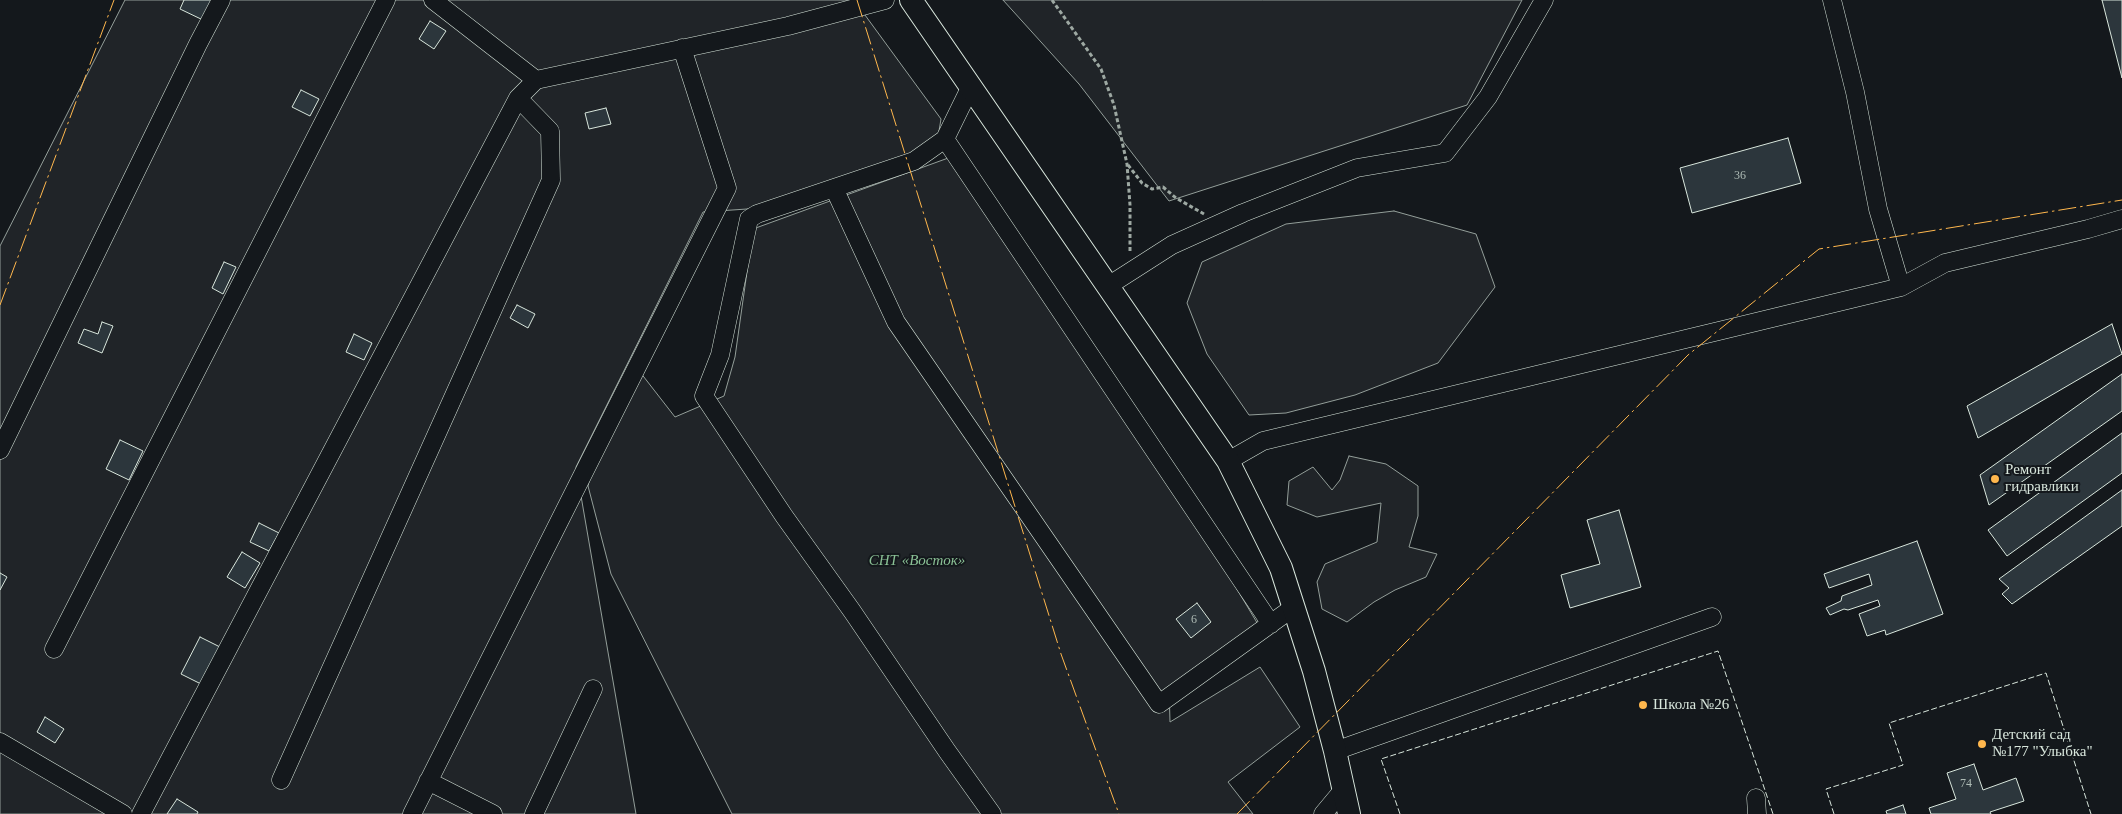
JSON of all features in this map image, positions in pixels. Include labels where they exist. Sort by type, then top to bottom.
[{"type":"main road","points":[[912,0],[1228,461],[1281,568],[1314,672],[1349,814]]},
{"type":"street","points":[[0,450],[193,53],[221,0]]},
{"type":"street","points":[[54,649],[386,0]]},
{"type":"street","points":[[433,0],[536,80]]},
{"type":"street","points":[[141,814],[518,98],[536,80],[788,26],[885,0]]},
{"type":"street","points":[[1108,286],[1172,245],[1357,168],[1445,153],[1488,97],[1544,0]]},
{"type":"street","points":[[1832,0],[1855,92],[1878,208],[1901,287]]},
{"type":"street","points":[[412,814],[727,188],[682,48]]},
{"type":"street","points":[[971,86],[945,139],[914,161],[757,214],[749,219],[720,355],[704,396],[784,516],[992,814]]},
{"type":"street","points":[[282,780],[551,180],[550,131],[518,98]]},
{"type":"street","points":[[945,139],[1270,624]]},
{"type":"street","points":[[834,188],[896,322],[1160,704],[1294,607]]},
{"type":"street","points":[[1228,461],[1264,441],[1901,287],[1945,263],[2088,229],[2122,219]]},
{"type":"street","points":[[1335,751],[1712,618]]},
{"type":"street","points":[[534,814],[593,689]]},
{"type":"street","points":[[0,742],[123,814]]},
{"type":"street","points":[[428,781],[493,814]]},
{"type":"street","points":[[1323,814],[1343,790]]},
{"type":"path","points":[[1052,0],[1102,69],[1114,106],[1127,164],[1130,205],[1129,271]]},
{"type":"path","points":[[1127,164],[1142,183],[1152,189],[1163,188],[1176,198],[1205,214],[1213,227]]},
{"type":"green space","points":[[125,0],[854,0],[941,119],[937,143],[906,164],[747,209],[703,212],[576,467],[636,814],[0,814],[0,246]]},
{"type":"green space","points":[[1003,0],[1522,0],[1467,105],[1169,201],[1079,84]]},
{"type":"green space","name":"СНТ «Восток»","points":[[951,157],[1204,534],[1259,626],[1169,687],[1170,722],[1260,667],[1300,727],[1228,782],[1253,814],[732,814],[611,574],[588,486],[595,456],[640,372],[675,417],[724,396],[735,357],[753,229]]},
{"type":"green space","points":[[1394,211],[1476,234],[1495,287],[1438,363],[1355,395],[1286,413],[1249,415],[1207,354],[1187,303],[1202,262],[1286,224]]},
{"type":"green space","points":[[1349,456],[1386,464],[1418,486],[1418,516],[1409,547],[1437,554],[1426,577],[1395,590],[1374,602],[1347,622],[1322,609],[1317,582],[1325,564],[1377,542],[1381,503],[1317,517],[1287,505],[1289,481],[1313,467],[1332,490],[1340,480]]},
{"type":"building","points":[[184,0],[212,0],[203,20],[180,9]]},
{"type":"building","points":[[2102,0],[2122,0],[2122,78]]},
{"type":"building","points":[[430,21],[446,31],[434,49],[419,39]]},
{"type":"building","points":[[301,90],[319,99],[310,116],[292,107]]},
{"type":"building","points":[[606,108],[611,124],[589,129],[585,113]]},
{"type":"building","points":[[1788,138],[1801,183],[1692,213],[1680,168]]},
{"type":"building","points":[[224,262],[236,267],[223,294],[212,288]]},
{"type":"building","points":[[517,305],[535,314],[528,328],[510,318]]},
{"type":"building","points":[[102,322],[113,326],[102,353],[78,343],[84,329],[98,334]]},
{"type":"building","points":[[2112,324],[2122,354],[1978,438],[1967,406]]},
{"type":"building","points":[[354,334],[372,343],[364,360],[346,352]]},
{"type":"building","points":[[2122,374],[2122,411],[1989,505],[1980,475]]},
{"type":"building","points":[[2122,433],[2122,473],[2007,556],[1988,530]]},
{"type":"building","points":[[120,440],[143,451],[129,480],[106,469]]},
{"type":"building","points":[[2122,490],[2122,526],[2012,604],[2002,594],[2009,588],[1999,579]]},
{"type":"building","points":[[1619,510],[1641,587],[1570,608],[1561,575],[1600,564],[1587,520]]},
{"type":"building","points":[[259,523],[279,533],[269,551],[250,542]]},
{"type":"building","points":[[1917,541],[1943,614],[1886,635],[1885,630],[1867,636],[1859,614],[1880,606],[1878,600],[1848,610],[1844,609],[1830,615],[1826,608],[1841,601],[1842,596],[1872,585],[1869,574],[1829,588],[1824,574]]},
{"type":"building","points":[[242,552],[260,563],[245,588],[227,577]]},
{"type":"building","points":[[0,573],[7,577],[0,590]]},
{"type":"building","points":[[1197,603],[1211,622],[1191,638],[1176,619]]},
{"type":"building","points":[[200,637],[220,647],[201,684],[181,674]]},
{"type":"building","points":[[45,717],[64,729],[55,743],[37,732]]},
{"type":"building","points":[[1974,764],[1983,790],[2016,778],[2024,801],[1990,812],[1991,814],[1931,814],[1929,808],[1956,799],[1947,773]]},
{"type":"building","points":[[177,799],[198,812],[197,814],[167,814]]},
{"type":"building","points":[[1903,805],[1906,814],[1887,814],[1886,811]]},
{"type":"fence","points":[[1400,814],[1381,759],[1718,651],[1773,814]]},
{"type":"fence","points":[[1834,814],[1826,789],[1903,765],[1889,723],[2046,673],[2091,814]]},
{"type":"power","points":[[0,305],[114,0]]},
{"type":"power","points":[[857,0],[1061,654],[1119,814]]},
{"type":"power","points":[[1237,814],[1688,355],[1819,249],[2122,200]]},
{"type":"place","name":"Ремонт гидравлики","points":[[1995,479]]},
{"type":"place","name":"Школа №26","points":[[1643,705]]},
{"type":"place","name":"Детский сад №177 \"Улыбка\"","points":[[1982,744]]}]
